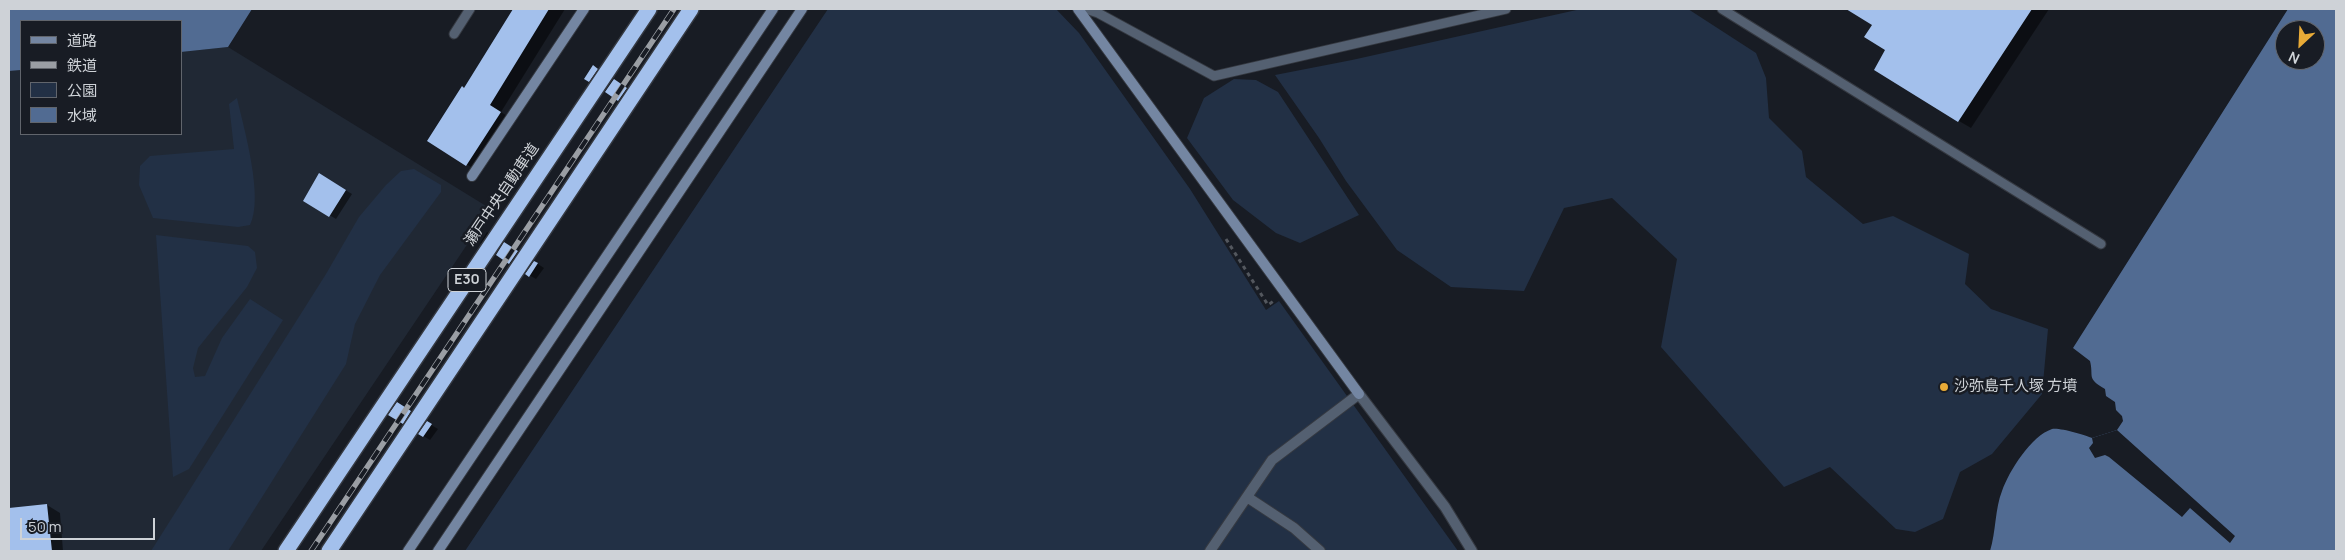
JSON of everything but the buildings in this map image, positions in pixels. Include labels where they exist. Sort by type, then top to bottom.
[{"type":"highway","name":"瀬戸中央自動車道","points":[[286,551],[649,9]]},
{"type":"highway","name":"E30","points":[[328,551],[691,9]]},
{"type":"street","points":[[472,176],[584,9]]},
{"type":"street","points":[[408,551],[773,9]]},
{"type":"street","points":[[438,551],[802,9]]},
{"type":"street","points":[[1078,9],[1359,394],[1445,508],[1472,551]]},
{"type":"street","points":[[1210,551],[1272,460],[1359,394]]},
{"type":"street","points":[[1247,496],[1294,528],[1320,551]]},
{"type":"lane","points":[[454,34],[470,9]]},
{"type":"lane","points":[[1086,9],[1098,13],[1214,76],[1506,9]]},
{"type":"lane","points":[[1722,9],[2101,244]]},
{"type":"shaded area","points":[[228,47],[491,209],[261,551],[9,551],[9,71],[20,70],[20,135],[182,135],[182,52]]},
{"type":"green space","points":[[828,9],[1056,9],[1079,33],[1190,189],[1266,310],[1279,301],[1458,551],[465,551]]},
{"type":"green space","points":[[1581,9],[1688,9],[1756,53],[1766,78],[1769,118],[1802,151],[1806,177],[1863,224],[1893,216],[1969,254],[1965,284],[1991,309],[2048,329],[2042,394],[1992,454],[1960,472],[1943,519],[1915,532],[1896,529],[1830,467],[1784,487],[1661,347],[1677,259],[1612,198],[1564,208],[1524,291],[1451,287],[1397,250],[1346,181],[1275,75],[1352,60]]},
{"type":"green space","points":[[1234,79],[1256,80],[1278,92],[1359,215],[1300,243],[1276,233],[1233,200],[1187,138],[1204,98]]},
{"type":"green space","points":[[237,98],[248,144],[254,181],[254,213],[250,225],[238,227],[153,218],[139,185],[140,166],[150,156],[234,149],[229,104]]},
{"type":"green space","points":[[414,169],[441,185],[441,192],[380,275],[355,324],[346,364],[228,551],[151,551],[326,274],[359,217],[386,185],[401,171]]},
{"type":"green space","points":[[156,235],[248,246],[255,252],[257,268],[247,287],[198,348],[193,368],[195,377],[205,376],[222,338],[250,299],[283,320],[189,469],[173,477]]},
{"type":"water","points":[[9,9],[252,9],[228,47],[182,52],[182,20],[20,20],[20,70],[9,71]]},
{"type":"water","points":[[2288,9],[2336,9],[2336,551],[1990,551],[1998,505],[2005,483],[2015,464],[2036,439],[2052,429],[2092,438],[2117,430],[2123,421],[2122,416],[2116,410],[2115,402],[2106,396],[2105,389],[2093,380],[2090,361],[2073,348],[2275,29],[2275,70],[2325,70],[2325,20],[2281,20]]},
{"type":"pier","points":[[2117,430],[2235,536],[2230,543],[2190,508],[2182,517],[2109,457],[2105,455],[2095,458],[2089,448],[2093,443],[2092,438]]},
{"type":"railway","points":[[311,551],[674,9]]},
{"type":"place","name":"沙弥島千人塚 方墳","points":[[1944,387]]}]
